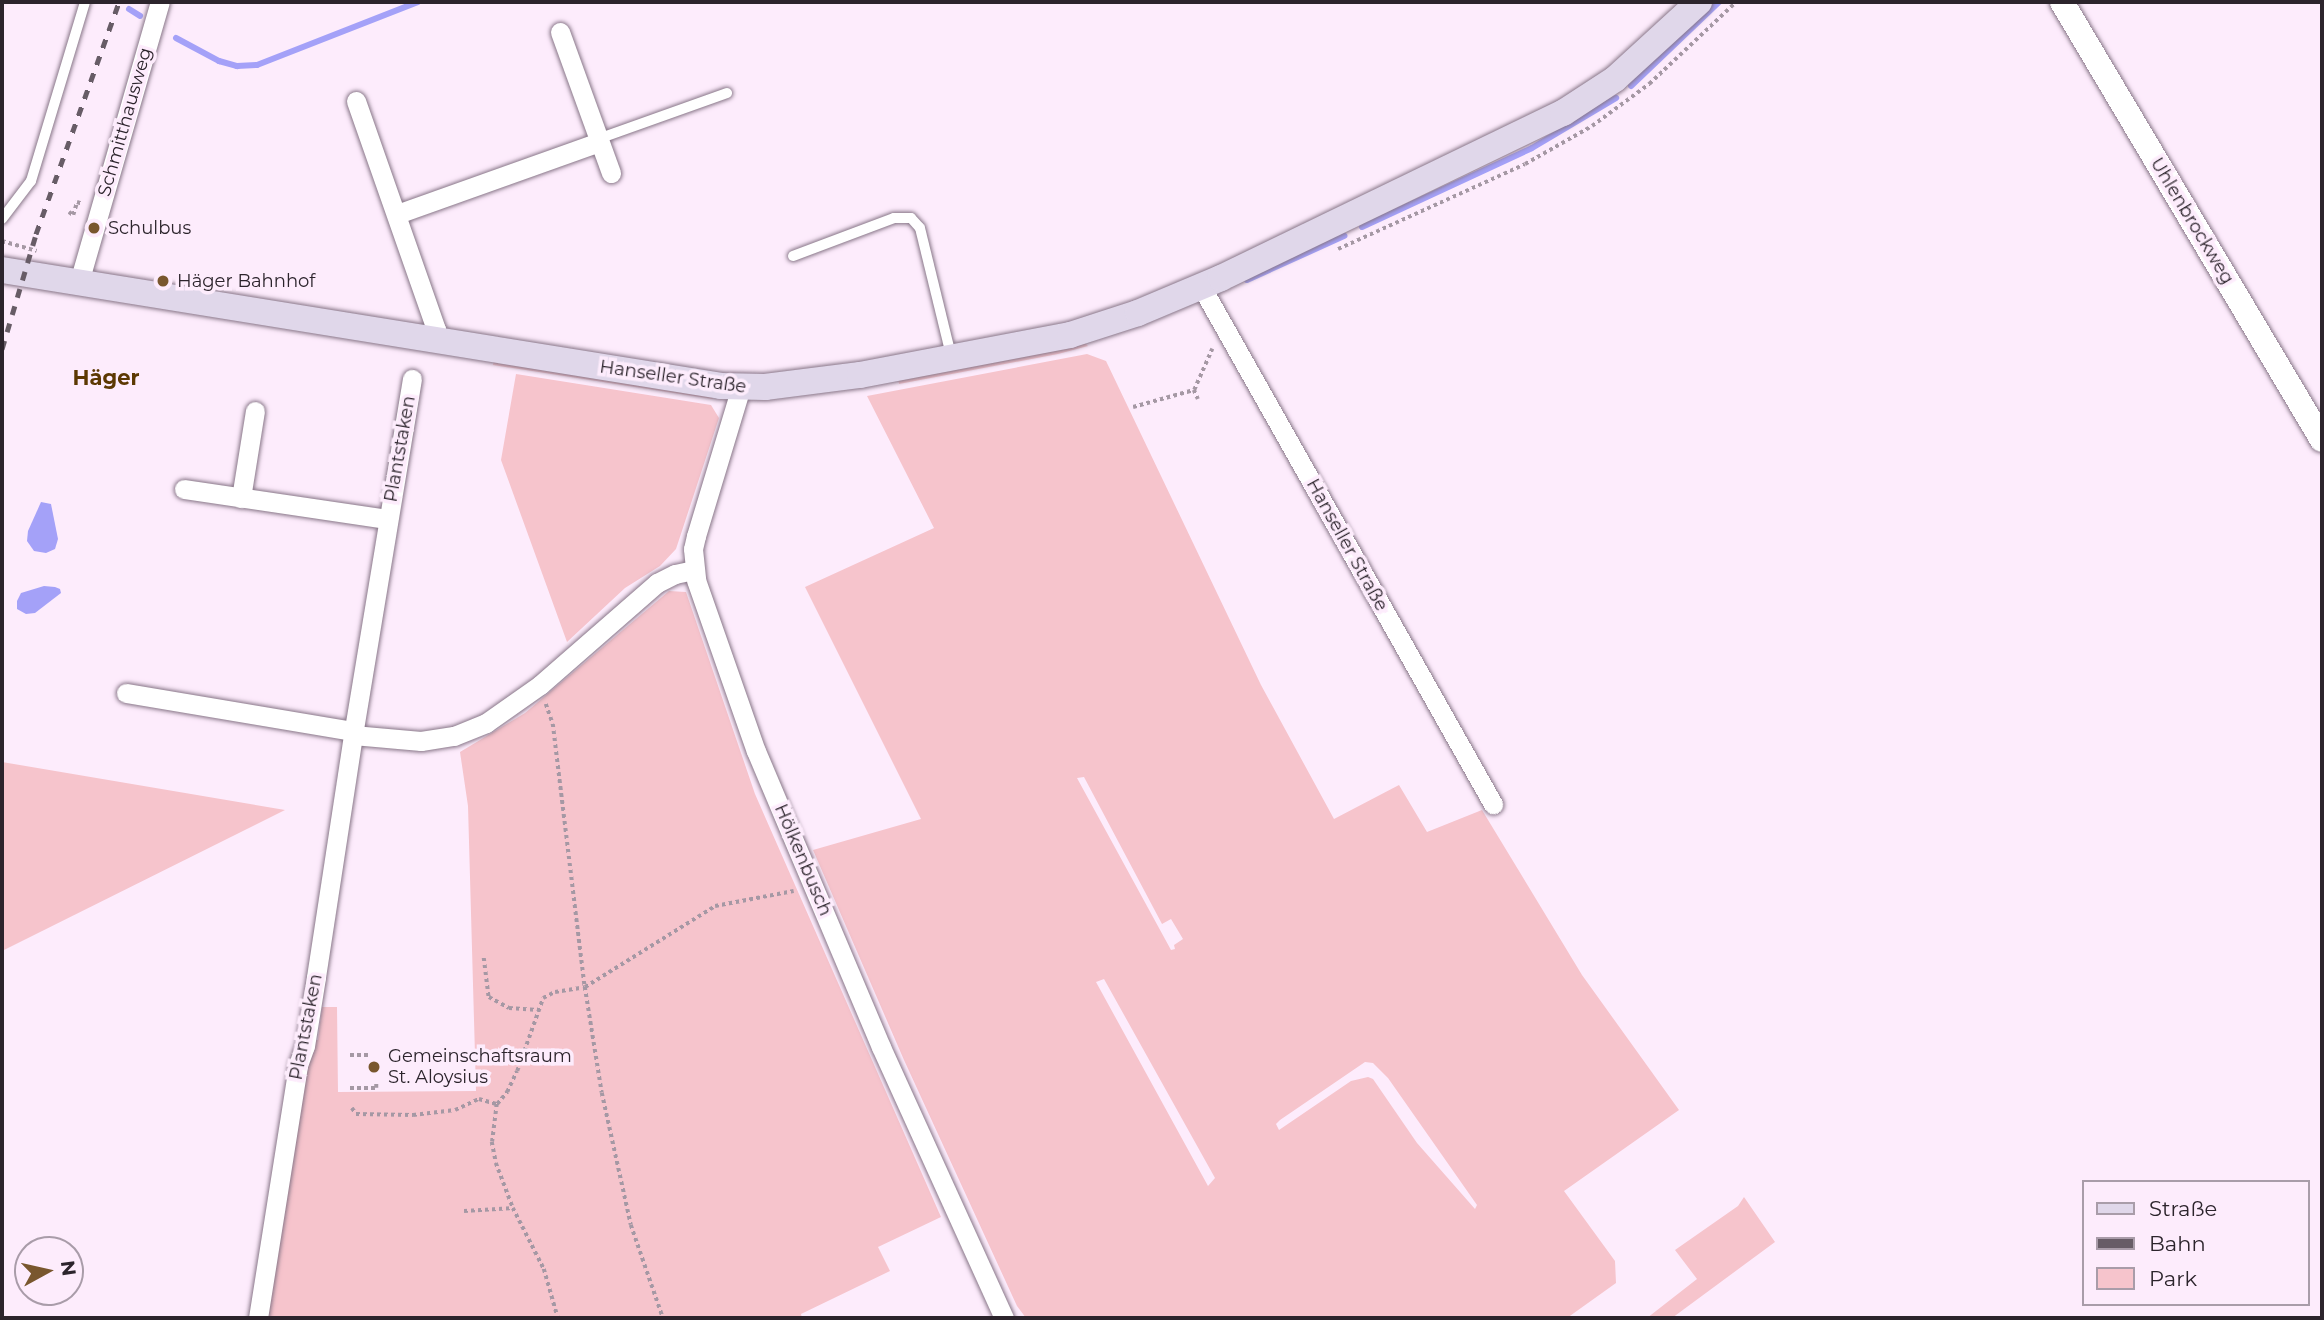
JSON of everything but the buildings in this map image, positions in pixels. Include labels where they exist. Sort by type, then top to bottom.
[{"type":"main road","name":"Hanseller Straße","points":[[2,270],[435,341],[741,387],[811,383],[1070,335],[1138,313],[1201,286],[1433,178],[1563,113],[1615,79],[1699,2]]},
{"type":"street","name":"Schmitthausweg","points":[[79,282],[160,2]]},
{"type":"street","name":"Uhlenbrockweg","points":[[2062,2],[2322,440]]},
{"type":"street","points":[[560,32],[611,173]]},
{"type":"street","points":[[356,101],[436,329],[435,341]]},
{"type":"street","points":[[397,214],[599,141]]},
{"type":"street","name":"Hanseller Straße","points":[[1201,286],[1493,804]]},
{"type":"street","name":"Plantstaken","points":[[258,1318],[298,1065],[314,994],[353,733],[412,379]]},
{"type":"street","name":"Hölkenbusch","points":[[741,387],[696,536],[694,570],[733,690],[814,889],[881,1047],[1004,1318]]},
{"type":"street","points":[[241,498],[255,411]]},
{"type":"street","name":"Plantstaken","points":[[184,489],[388,519]]},
{"type":"street","points":[[126,693],[353,733],[421,741],[454,736],[486,723],[540,685],[657,583],[675,574],[694,570]]},
{"type":"lane","points":[[2,219],[31,181],[85,2]]},
{"type":"lane","points":[[599,141],[727,93]]},
{"type":"lane","points":[[793,256],[894,218],[911,218],[920,228],[952,359]]},
{"type":"path","points":[[1198,399],[1194,390],[1212,349]]},
{"type":"path","points":[[1133,407],[1194,390]]},
{"type":"path","points":[[540,685],[553,724],[584,987],[602,1093],[631,1225],[663,1318]]},
{"type":"path","points":[[558,1318],[544,1269],[513,1209],[496,1163],[492,1142],[497,1104],[507,1092],[517,1071],[543,998],[555,992],[584,987],[715,906],[753,897],[814,889]]},
{"type":"path","points":[[484,958],[489,997],[509,1008],[538,1010]]},
{"type":"path","points":[[349,1055],[370,1055]]},
{"type":"path","points":[[350,1088],[376,1088],[376,1083]]},
{"type":"path","points":[[352,1108],[356,1114],[413,1115],[455,1110],[479,1099],[497,1104]]},
{"type":"path","points":[[464,1211],[513,1209]]},
{"type":"green space","points":[[1083,341],[1088,346],[899,384],[898,379]]},
{"type":"green space","points":[[1087,354],[1106,361],[1261,685],[1334,819],[1399,785],[1427,832],[1482,810],[1582,975],[1679,1110],[1564,1191],[1615,1261],[1616,1283],[1567,1318],[1026,1318],[1017,1306],[904,1060],[813,850],[921,819],[805,587],[934,528],[867,396]],"holes":[[[1084,777],[1162,924],[1171,919],[1183,939],[1174,945],[1175,949],[1171,950],[1077,778]],[[1104,979],[1215,1178],[1208,1186],[1096,982]],[[1365,1062],[1373,1063],[1388,1078],[1477,1205],[1475,1209],[1417,1143],[1373,1079],[1368,1077],[1351,1081],[1279,1130],[1276,1124]]]},
{"type":"green space","points":[[494,360],[712,397],[713,399],[493,365]]},
{"type":"green space","points":[[516,374],[711,405],[719,418],[676,549],[660,566],[625,588],[567,642],[501,460]]},
{"type":"green space","points":[[669,591],[686,592],[755,794],[941,1217],[878,1247],[890,1271],[801,1314],[802,1318],[266,1318],[303,1067],[314,1040],[318,1040],[322,1007],[337,1007],[338,1092],[476,1091],[468,806],[460,752],[525,713]]},
{"type":"green space","points":[[2,762],[285,810],[2,951]]},
{"type":"green space","points":[[1744,1197],[1775,1242],[1672,1318],[1647,1318],[1697,1279],[1675,1250],[1738,1206]]},
{"type":"shaded area","points":[[41,502],[51,504],[58,539],[55,549],[46,553],[34,551],[27,541],[28,531]]},
{"type":"shaded area","points":[[44,586],[60,589],[61,593],[35,613],[26,614],[17,609],[21,593]]},
{"type":"waterway","points":[[176,38],[219,61],[237,66],[257,65],[418,2]]},
{"type":"waterway","points":[[1631,86],[1719,2]]},
{"type":"waterway","points":[[129,9],[140,16]]},
{"type":"waterway","points":[[1362,227],[1532,148],[1616,98]]},
{"type":"waterway","points":[[1247,280],[1344,236]]},
{"type":"railway","points":[[2,349],[36,234],[119,2]]},
{"type":"place","name":"Schulbus","points":[[94,228]]},
{"type":"place","name":"Häger Bahnhof","points":[[163,281]]},
{"type":"place","name":"Gemeinschaftsraum St. Aloysius","points":[[374,1067]]},
{"type":"district","name":"Häger","points":[[106,378]]}]
